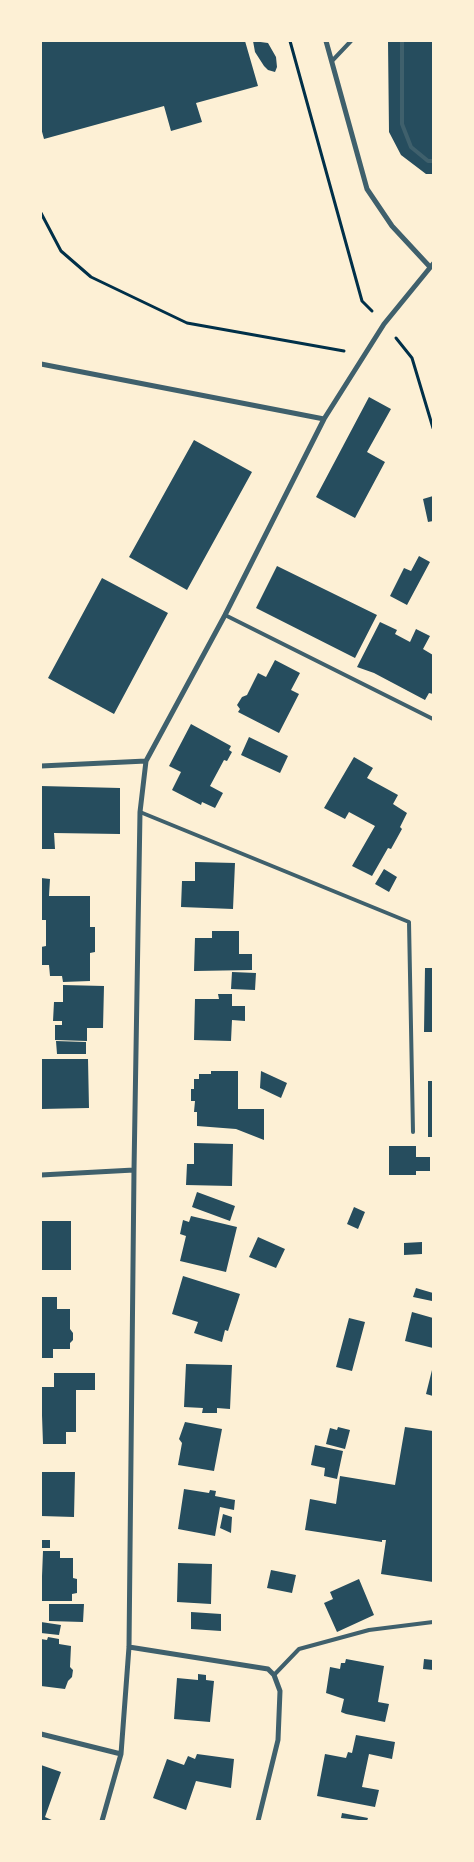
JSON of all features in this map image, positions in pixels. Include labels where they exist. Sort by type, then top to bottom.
[{"type":"street","points":[[102,1821],[121,1754],[130,1647],[134,1170],[140,812],[146,760],[225,615],[324,419],[384,324],[431,265],[392,226],[367,189],[326,41]]},
{"type":"street","points":[[41,364],[324,419]]},
{"type":"street","points":[[41,766],[146,760]]},
{"type":"street","points":[[41,1176],[134,1170]]},
{"type":"street","points":[[130,1647],[268,1669],[274,1675],[280,1690],[278,1740],[258,1821]]},
{"type":"street","points":[[41,1734],[121,1754]]},
{"type":"lane","points":[[332,61],[351,41]]},
{"type":"lane","points":[[402,41],[402,124],[411,147],[428,161],[433,161]]},
{"type":"lane","points":[[225,615],[433,719]]},
{"type":"lane","points":[[140,812],[409,922],[413,1132]]},
{"type":"lane","points":[[274,1675],[300,1649],[368,1630],[433,1622]]},
{"type":"path","points":[[290,41],[362,301],[412,358],[433,428]]},
{"type":"path","points":[[41,213],[60,251],[91,277],[187,323],[364,354]]},
{"type":"building","points":[[41,41],[245,41],[258,86],[196,103],[202,122],[171,131],[164,106],[44,139],[41,128]]},
{"type":"building","points":[[253,41],[268,43],[276,57],[277,67],[275,72],[268,70],[264,66],[255,52]]},
{"type":"building","points":[[388,41],[433,41],[433,174],[426,174],[401,155],[389,132]]},
{"type":"building","points":[[369,397],[391,409],[367,452],[385,462],[355,518],[316,497]]},
{"type":"building","points":[[194,440],[252,472],[187,590],[129,557]]},
{"type":"building","points":[[433,496],[433,521],[428,522],[423,499]]},
{"type":"building","points":[[419,556],[430,562],[407,605],[390,596],[404,568],[411,571]]},
{"type":"building","points":[[277,566],[377,615],[355,658],[256,608]]},
{"type":"building","points":[[102,578],[168,613],[114,714],[48,678]]},
{"type":"building","points":[[380,622],[397,630],[395,634],[410,642],[416,629],[430,636],[423,649],[433,655],[433,694],[429,693],[425,700],[374,673],[357,667]]},
{"type":"building","points":[[275,660],[300,673],[291,690],[299,694],[279,733],[238,712],[240,709],[237,705],[242,697],[247,695],[258,673],[266,677]]},
{"type":"building","points":[[191,724],[231,746],[229,750],[232,752],[227,761],[224,760],[210,786],[223,793],[215,808],[202,802],[201,805],[172,790],[181,772],[169,766]]},
{"type":"building","points":[[249,737],[288,756],[280,773],[241,755]]},
{"type":"building","points":[[354,757],[373,768],[367,778],[398,795],[393,804],[407,813],[400,827],[402,829],[391,849],[388,848],[372,876],[352,866],[375,826],[349,812],[345,819],[324,808]]},
{"type":"building","points":[[41,786],[120,788],[120,834],[54,833],[55,849],[41,849]]},
{"type":"building","points":[[195,862],[235,863],[233,909],[181,907],[182,881],[195,881]]},
{"type":"building","points":[[384,869],[397,877],[389,892],[375,884]]},
{"type":"building","points":[[41,878],[50,879],[49,896],[90,896],[90,927],[95,927],[95,952],[90,953],[90,981],[63,982],[62,976],[50,976],[49,965],[41,965],[41,947],[46,946],[46,920],[41,920]]},
{"type":"building","points":[[212,931],[239,931],[239,954],[252,954],[252,970],[194,971],[195,938],[212,938]]},
{"type":"building","points":[[425,968],[433,968],[433,1032],[424,1032]]},
{"type":"building","points":[[232,972],[256,973],[255,990],[231,989]]},
{"type":"building","points":[[63,985],[104,986],[103,1028],[87,1028],[87,1041],[55,1040],[55,1025],[62,1025],[62,1021],[53,1021],[54,1002],[63,1002]]},
{"type":"building","points":[[218,994],[232,994],[232,1006],[245,1006],[245,1021],[232,1020],[231,1041],[194,1040],[195,999],[219,999]]},
{"type":"building","points":[[56,1041],[86,1042],[86,1054],[57,1054]]},
{"type":"building","points":[[41,1059],[88,1059],[89,1108],[41,1109]]},
{"type":"building","points":[[211,1071],[238,1071],[238,1109],[264,1109],[264,1140],[236,1129],[197,1126],[197,1112],[194,1112],[195,1101],[191,1101],[191,1089],[194,1089],[194,1079],[199,1079],[199,1074],[211,1074]]},
{"type":"building","points":[[261,1071],[287,1083],[281,1098],[260,1088]]},
{"type":"building","points":[[428,1081],[433,1081],[433,1137],[428,1137]]},
{"type":"building","points":[[194,1143],[233,1144],[232,1186],[186,1185],[187,1164],[194,1164]]},
{"type":"building","points":[[389,1146],[416,1146],[416,1157],[430,1157],[430,1171],[416,1171],[416,1175],[389,1175]]},
{"type":"building","points":[[197,1192],[235,1206],[230,1221],[192,1207]]},
{"type":"building","points":[[354,1207],[365,1212],[358,1229],[347,1224]]},
{"type":"building","points":[[191,1216],[237,1227],[226,1272],[180,1261],[186,1236],[180,1234],[183,1220],[189,1222]]},
{"type":"building","points":[[41,1221],[71,1221],[71,1270],[41,1270]]},
{"type":"building","points":[[258,1237],[285,1249],[276,1268],[249,1257]]},
{"type":"building","points":[[422,1242],[422,1254],[404,1255],[404,1243]]},
{"type":"building","points":[[183,1276],[240,1294],[228,1331],[225,1330],[222,1342],[194,1333],[198,1322],[172,1314]]},
{"type":"building","points":[[416,1288],[433,1293],[432,1301],[413,1297]]},
{"type":"building","points":[[41,1297],[57,1297],[57,1309],[70,1309],[70,1329],[73,1333],[73,1340],[70,1343],[70,1349],[53,1349],[53,1358],[41,1358]]},
{"type":"building","points":[[412,1312],[433,1318],[433,1348],[405,1341]]},
{"type":"building","points":[[349,1318],[365,1322],[352,1371],[336,1367]]},
{"type":"building","points":[[186,1364],[232,1365],[230,1409],[217,1408],[217,1413],[202,1413],[203,1408],[184,1407]]},
{"type":"building","points":[[433,1370],[433,1396],[426,1394]]},
{"type":"building","points":[[54,1373],[95,1373],[95,1390],[76,1390],[76,1432],[66,1432],[66,1444],[43,1444],[41,1387],[54,1387]]},
{"type":"building","points":[[185,1422],[222,1429],[214,1471],[178,1465],[182,1443],[179,1439]]},
{"type":"building","points":[[338,1427],[350,1430],[345,1449],[326,1444],[330,1428],[337,1430]]},
{"type":"building","points":[[405,1427],[433,1431],[433,1582],[381,1574],[386,1540],[382,1540],[382,1542],[305,1530],[310,1499],[336,1504],[340,1476],[395,1485]]},
{"type":"building","points":[[315,1445],[343,1451],[337,1479],[324,1476],[325,1468],[311,1465]]},
{"type":"building","points":[[41,1472],[75,1472],[74,1517],[41,1516]]},
{"type":"building","points":[[184,1489],[209,1493],[210,1490],[216,1491],[215,1496],[235,1500],[234,1510],[220,1507],[215,1536],[178,1529]]},
{"type":"building","points":[[223,1514],[232,1517],[231,1533],[220,1528]]},
{"type":"building","points":[[41,1540],[50,1540],[50,1548],[41,1548]]},
{"type":"building","points":[[43,1551],[60,1551],[60,1558],[73,1558],[73,1578],[77,1579],[77,1593],[72,1594],[72,1601],[41,1601]]},
{"type":"building","points":[[178,1563],[212,1564],[211,1604],[177,1602]]},
{"type":"building","points":[[271,1570],[296,1575],[292,1593],[267,1588]]},
{"type":"building","points":[[359,1579],[374,1615],[337,1632],[324,1603],[333,1599],[330,1592]]},
{"type":"building","points":[[49,1604],[84,1604],[83,1622],[49,1621]]},
{"type":"building","points":[[191,1612],[221,1614],[221,1631],[191,1629]]},
{"type":"building","points":[[41,1622],[61,1625],[59,1635],[41,1633]]},
{"type":"building","points":[[48,1637],[59,1639],[59,1644],[71,1646],[70,1667],[73,1670],[72,1677],[65,1689],[41,1686],[41,1639],[47,1640]]},
{"type":"building","points":[[346,1659],[384,1666],[378,1702],[389,1704],[385,1722],[341,1712],[344,1699],[326,1693],[330,1667],[340,1669],[341,1663],[345,1663]]},
{"type":"building","points":[[424,1659],[433,1660],[433,1670],[423,1669]]},
{"type":"building","points":[[198,1674],[206,1675],[206,1680],[214,1681],[210,1722],[174,1719],[177,1678],[198,1680]]},
{"type":"building","points":[[356,1735],[395,1742],[392,1759],[369,1754],[362,1787],[379,1790],[375,1807],[317,1796],[325,1754],[346,1758],[348,1752],[352,1753]]},
{"type":"building","points":[[197,1754],[234,1759],[231,1788],[196,1781],[186,1810],[153,1798],[167,1759],[184,1765],[188,1756],[195,1759]]},
{"type":"building","points":[[41,1765],[61,1772],[45,1817],[54,1821],[41,1821]]},
{"type":"building","points":[[342,1813],[368,1818],[367,1821],[341,1818]]}]
